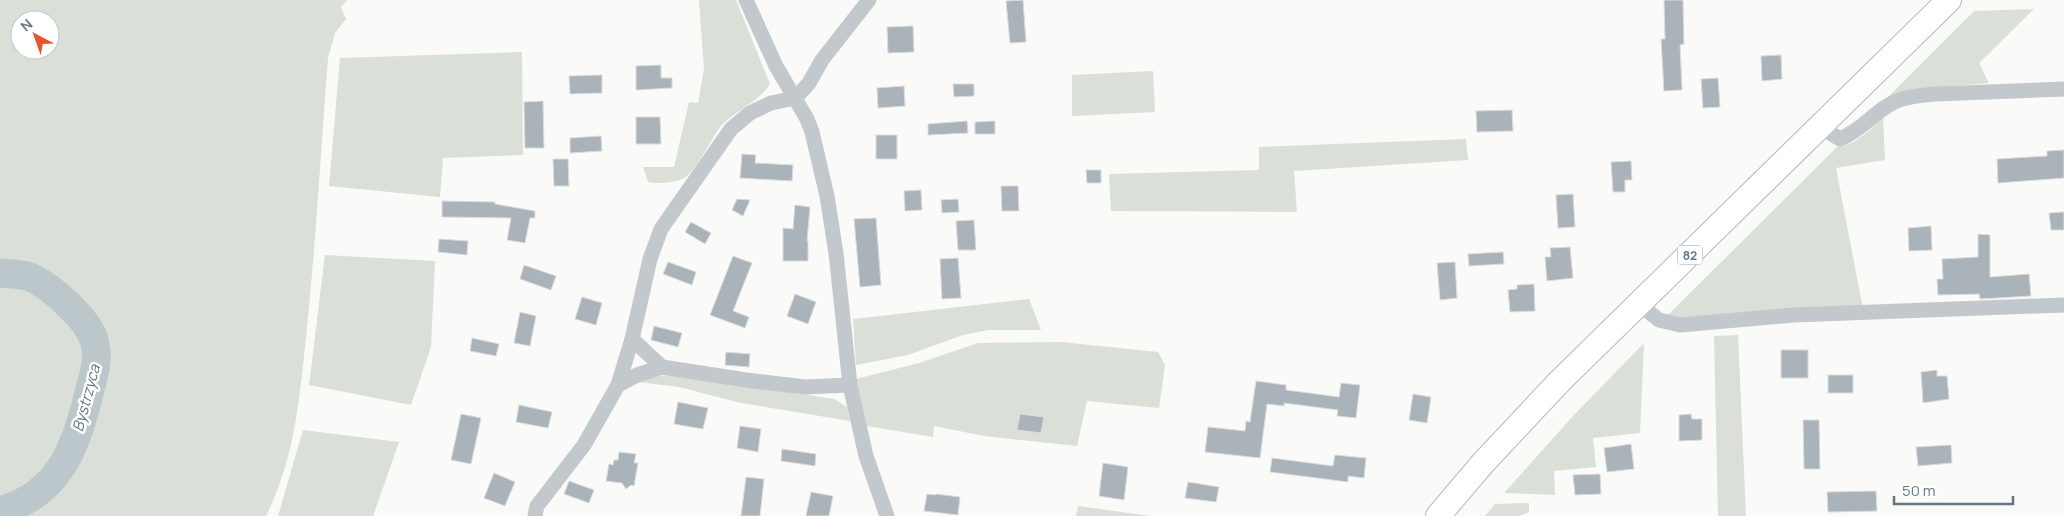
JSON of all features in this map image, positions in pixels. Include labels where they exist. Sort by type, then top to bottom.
[{"type":"main road","name":"82","points":[[1438,516],[1511,432],[1949,0]]},
{"type":"street","points":[[746,0],[776,66],[807,119],[826,189],[836,253],[850,385],[866,456],[887,516]]},
{"type":"street","points":[[534,516],[537,506],[587,440],[618,385],[632,339],[655,245],[661,229],[731,130],[750,113],[771,103],[794,98],[810,83],[822,60],[869,0]]},
{"type":"street","points":[[1820,127],[1840,139],[1853,134],[1886,107],[1899,100],[1915,96],[2064,89]]},
{"type":"street","points":[[1639,304],[1659,320],[1680,325],[1794,315],[2064,305]]},
{"type":"street","points":[[632,339],[662,367]]},
{"type":"street","points":[[618,385],[637,375],[662,367],[806,387],[850,385]]},
{"type":"shaded area","points":[[0,0],[347,0],[341,7],[346,19],[335,33],[328,58],[316,227],[299,400],[284,471],[266,516],[0,516]]},
{"type":"shaded area","points":[[699,0],[736,0],[770,84],[760,96],[721,126],[698,163],[687,175],[682,179],[670,182],[648,182],[643,167],[674,167],[689,102],[698,103],[704,69]]},
{"type":"shaded area","points":[[2034,9],[1979,63],[1989,83],[1930,88],[1881,104],[1974,11]]},
{"type":"shaded area","points":[[522,52],[523,155],[443,158],[440,197],[329,186],[340,58]]},
{"type":"shaded area","points":[[1153,71],[1155,112],[1072,116],[1072,75]]},
{"type":"shaded area","points":[[1883,117],[1885,160],[1836,168],[1863,309],[1680,319],[1666,317],[1838,146],[1850,144]]},
{"type":"shaded area","points":[[1466,139],[1468,160],[1294,171],[1297,212],[1111,211],[1109,174],[1259,170],[1259,147]]},
{"type":"shaded area","points":[[325,255],[435,261],[431,347],[411,405],[309,385]]},
{"type":"shaded area","points":[[1029,299],[1041,330],[988,330],[963,335],[908,355],[856,365],[853,319]]},
{"type":"shaded area","points":[[1738,335],[1746,516],[1718,516],[1714,336]]},
{"type":"shaded area","points":[[1061,342],[1158,352],[1165,365],[1159,408],[1087,401],[1077,446],[984,436],[934,426],[933,437],[867,426],[856,379],[919,363],[978,343]]},
{"type":"shaded area","points":[[1644,343],[1640,433],[1593,438],[1596,467],[1554,471],[1555,495],[1504,493],[1573,416]]},
{"type":"shaded area","points":[[680,375],[834,399],[847,407],[850,421],[741,403],[679,387],[638,382],[653,376]]},
{"type":"shaded area","points":[[303,430],[399,442],[373,516],[278,516]]},
{"type":"shaded area","points":[[1529,503],[1529,512],[1519,516],[1485,516],[1495,504]]},
{"type":"shaded area","points":[[1078,506],[1151,516],[1076,516]]},
{"type":"building","points":[[1023,0],[1026,42],[1010,43],[1006,1]]},
{"type":"building","points":[[1664,0],[1683,0],[1684,44],[1680,45],[1682,90],[1664,91],[1661,39],[1665,39]]},
{"type":"building","points":[[913,26],[914,52],[888,53],[887,27]]},
{"type":"building","points":[[1781,55],[1782,79],[1762,81],[1761,56]]},
{"type":"building","points":[[661,65],[661,78],[672,78],[672,88],[636,90],[636,66]]},
{"type":"building","points":[[602,75],[602,93],[570,94],[569,76]]},
{"type":"building","points":[[1718,78],[1720,107],[1703,108],[1701,79]]},
{"type":"building","points":[[953,84],[974,84],[974,96],[954,97]]},
{"type":"building","points":[[904,86],[905,106],[878,108],[877,88]]},
{"type":"building","points":[[543,101],[544,148],[525,148],[524,102]]},
{"type":"building","points":[[1512,110],[1513,131],[1477,132],[1476,111]]},
{"type":"building","points":[[636,117],[660,117],[661,144],[636,144]]},
{"type":"building","points":[[967,121],[968,133],[928,135],[928,124]]},
{"type":"building","points":[[995,121],[995,134],[975,134],[975,122]]},
{"type":"building","points":[[876,135],[897,135],[897,159],[876,159]]},
{"type":"building","points":[[601,136],[602,151],[570,153],[570,138]]},
{"type":"building","points":[[2064,150],[2064,178],[1998,183],[1997,159],[2047,156],[2047,151]]},
{"type":"building","points":[[742,154],[756,155],[755,163],[793,165],[792,181],[740,178]]},
{"type":"building","points":[[553,159],[568,159],[569,186],[554,186]]},
{"type":"building","points":[[1631,161],[1632,180],[1625,180],[1625,192],[1613,192],[1611,162]]},
{"type":"building","points":[[1086,170],[1101,170],[1101,183],[1087,183]]},
{"type":"building","points":[[1001,186],[1018,186],[1019,211],[1002,211]]},
{"type":"building","points":[[921,190],[922,210],[905,211],[904,191]]},
{"type":"building","points":[[1573,194],[1575,227],[1558,228],[1556,195]]},
{"type":"building","points":[[737,199],[750,200],[743,216],[732,210]]},
{"type":"building","points":[[958,199],[959,212],[942,213],[941,200]]},
{"type":"building","points":[[442,201],[495,202],[495,204],[535,211],[535,218],[530,218],[525,243],[507,240],[511,218],[442,217]]},
{"type":"building","points":[[795,205],[810,207],[807,241],[808,261],[783,261],[783,228],[793,229]]},
{"type":"building","points":[[2064,212],[2064,230],[2051,230],[2049,213]]},
{"type":"building","points":[[876,218],[881,285],[860,287],[854,219]]},
{"type":"building","points":[[974,220],[976,250],[958,250],[956,221]]},
{"type":"building","points":[[691,222],[711,233],[705,244],[685,232]]},
{"type":"building","points":[[1931,226],[1932,250],[1909,251],[1908,228]]},
{"type":"building","points":[[1978,234],[1990,235],[1990,277],[2029,274],[2031,296],[1980,299],[1979,294],[1938,295],[1937,279],[1943,279],[1942,259],[1978,257]]},
{"type":"building","points":[[439,239],[468,241],[467,255],[438,252]]},
{"type":"building","points":[[1570,247],[1573,278],[1547,281],[1545,257],[1551,257],[1550,248]]},
{"type":"building","points":[[1503,252],[1504,264],[1469,266],[1468,254]]},
{"type":"building","points":[[733,256],[752,263],[733,311],[749,317],[745,328],[710,315]]},
{"type":"building","points":[[958,258],[961,298],[942,299],[940,259]]},
{"type":"building","points":[[668,262],[696,272],[692,285],[663,274]]},
{"type":"building","points":[[1455,262],[1457,298],[1440,300],[1437,263]]},
{"type":"building","points":[[524,265],[556,276],[551,290],[520,279]]},
{"type":"building","points":[[1534,284],[1535,311],[1510,312],[1508,290],[1517,289],[1517,285]]},
{"type":"building","points":[[795,294],[816,302],[808,324],[787,316]]},
{"type":"building","points":[[582,297],[602,303],[596,325],[575,319]]},
{"type":"building","points":[[520,312],[536,316],[530,346],[514,343]]},
{"type":"building","points":[[654,326],[682,333],[678,347],[651,340]]},
{"type":"building","points":[[472,338],[499,344],[496,356],[470,351]]},
{"type":"building","points":[[1781,350],[1808,350],[1808,378],[1781,378]]},
{"type":"building","points":[[726,352],[750,354],[749,367],[725,365]]},
{"type":"building","points":[[1937,370],[1937,376],[1947,376],[1949,399],[1923,403],[1921,372]]},
{"type":"building","points":[[1828,375],[1853,375],[1853,393],[1828,393]]},
{"type":"building","points":[[1256,381],[1286,385],[1286,390],[1339,397],[1341,383],[1360,385],[1356,418],[1337,416],[1338,410],[1284,403],[1284,406],[1267,404],[1260,458],[1205,452],[1208,427],[1245,431],[1246,421],[1250,422]]},
{"type":"building","points":[[1413,394],[1431,397],[1427,423],[1409,420]]},
{"type":"building","points":[[678,402],[708,408],[703,429],[674,424]]},
{"type":"building","points":[[519,405],[552,412],[548,428],[516,422]]},
{"type":"building","points":[[461,414],[481,418],[471,464],[451,460]]},
{"type":"building","points":[[1020,414],[1044,417],[1041,433],[1017,430]]},
{"type":"building","points":[[1691,414],[1692,419],[1702,419],[1702,440],[1679,441],[1679,415]]},
{"type":"building","points":[[1803,420],[1819,420],[1820,469],[1804,469]]},
{"type":"building","points":[[740,426],[761,429],[758,452],[737,448]]},
{"type":"building","points":[[1631,444],[1634,469],[1607,472],[1604,448]]},
{"type":"building","points":[[1951,445],[1952,463],[1918,466],[1916,447]]},
{"type":"building","points":[[782,449],[816,454],[815,466],[781,461]]},
{"type":"building","points":[[619,452],[636,454],[634,463],[638,463],[634,486],[631,485],[626,489],[622,483],[606,481],[609,464],[613,465],[614,460],[618,460]]},
{"type":"building","points":[[1335,455],[1366,458],[1364,478],[1348,476],[1348,482],[1270,472],[1272,458],[1333,466]]},
{"type":"building","points":[[1103,463],[1128,467],[1124,500],[1099,496]]},
{"type":"building","points":[[494,473],[515,482],[505,506],[484,498]]},
{"type":"building","points":[[1600,474],[1601,494],[1575,495],[1573,475]]},
{"type":"building","points":[[746,477],[764,479],[760,516],[741,516]]},
{"type":"building","points":[[569,481],[594,490],[589,503],[564,494]]},
{"type":"building","points":[[1188,482],[1219,487],[1216,502],[1185,498]]},
{"type":"building","points":[[1876,491],[1877,511],[1828,512],[1827,492]]},
{"type":"building","points":[[811,492],[833,496],[829,516],[806,516]]},
{"type":"building","points":[[927,494],[960,497],[958,515],[924,511]]},
{"type":"waterway","name":"Bystrzyca","points":[[0,273],[30,277],[59,296],[86,325],[92,335],[96,350],[94,375],[84,413],[71,450],[62,466],[51,481],[37,493],[20,503],[0,511]]}]
